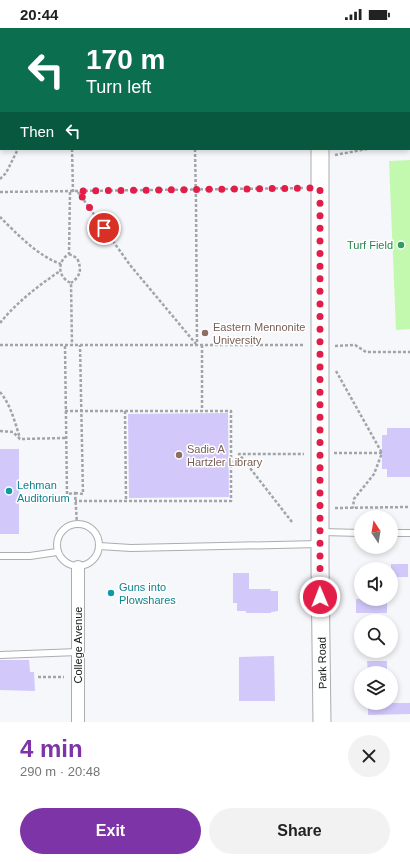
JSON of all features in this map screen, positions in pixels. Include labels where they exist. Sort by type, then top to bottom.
[{"type":"street","name":"Park Road","points":[[322,722],[320,538],[320,188],[327,152]]},
{"type":"street","name":"College Avenue","points":[[78,567],[78,722]]},
{"type":"lane","points":[[77,524],[85,525],[91,528],[96,534],[99,540],[99,546],[95,558],[90,563],[78,567],[65,563],[57,552],[57,539],[65,528],[77,524]]},
{"type":"lane","points":[[398,533],[410,533]]},
{"type":"lane","points":[[99,546],[131,548],[320,538],[354,534]]},
{"type":"lane","points":[[0,556],[30,556],[57,552]]},
{"type":"lane","points":[[0,656],[78,652]]},
{"type":"path","points":[[0,179],[6,173],[18,150]]},
{"type":"path","points":[[70,254],[72,150]]},
{"type":"path","points":[[195,150],[197,345]]},
{"type":"path","points":[[327,152],[354,150]]},
{"type":"path","points":[[0,192],[320,188]]},
{"type":"path","points":[[78,191],[130,266],[197,345]]},
{"type":"path","points":[[0,217],[36,249],[53,262],[61,264]]},
{"type":"path","points":[[70,254],[66,256],[61,264],[60,271],[64,278],[71,283]]},
{"type":"path","points":[[70,254],[77,258],[81,269],[79,275],[71,283],[72,345]]},
{"type":"path","points":[[0,323],[18,304],[60,271]]},
{"type":"path","points":[[65,346],[66,494],[82,494],[80,345]]},
{"type":"path","points":[[202,345],[202,411]]},
{"type":"path","points":[[0,346],[306,345]]},
{"type":"path","points":[[334,346],[355,345],[366,352],[410,352]]},
{"type":"path","points":[[334,368],[382,453]]},
{"type":"path","points":[[0,392],[5,398],[15,420],[20,439]]},
{"type":"path","points":[[65,411],[231,411],[231,501],[75,500]]},
{"type":"path","points":[[125,411],[126,501]]},
{"type":"path","points":[[0,431],[13,432],[20,439],[65,438]]},
{"type":"path","points":[[334,454],[382,453]]},
{"type":"path","points":[[353,508],[354,499],[374,474],[382,453]]},
{"type":"path","points":[[292,522],[239,454],[304,454]]},
{"type":"path","points":[[75,493],[77,524]]},
{"type":"path","points":[[334,508],[409,507]]},
{"type":"path","points":[[38,677],[64,677]]},
{"type":"green space","name":"Turf Field","points":[[410,160],[410,329],[396,330],[389,161]]},
{"type":"building","name":"Sadie A Hartzler Library","points":[[228,413],[229,497],[129,498],[128,414]]},
{"type":"building","points":[[387,428],[410,428],[410,477],[387,477],[387,469],[382,469],[382,435],[387,435]]},
{"type":"building","name":"Lehman Auditorium","points":[[0,449],[19,449],[19,534],[0,534]]},
{"type":"building","points":[[398,564],[408,564],[408,577],[398,577]]},
{"type":"building","points":[[233,573],[249,573],[249,589],[271,589],[270,591],[278,591],[278,611],[271,613],[246,613],[246,611],[237,611],[237,603],[233,603]]},
{"type":"building","points":[[356,606],[387,606],[387,613],[356,613]]},
{"type":"building","points":[[274,656],[275,701],[239,701],[239,657]]},
{"type":"building","points":[[0,660],[29,660],[30,672],[34,672],[35,691],[0,690]]},
{"type":"building","points":[[367,661],[387,661],[387,666],[367,666]]},
{"type":"building","points":[[398,703],[410,703],[410,714],[368,715],[368,710],[398,710]]},
{"type":"place","name":"Turf Field","points":[[401,245]]},
{"type":"place","name":"Eastern Mennonite University","points":[[205,333]]},
{"type":"place","name":"Sadie A Hartzler Library","points":[[179,455]]},
{"type":"place","name":"Lehman Auditorium","points":[[9,491]]},
{"type":"place","name":"Guns into Plowshares","points":[[111,593]]},
{"type":"route","points":[[104,228],[78,191],[320,188],[320,597]]}]
